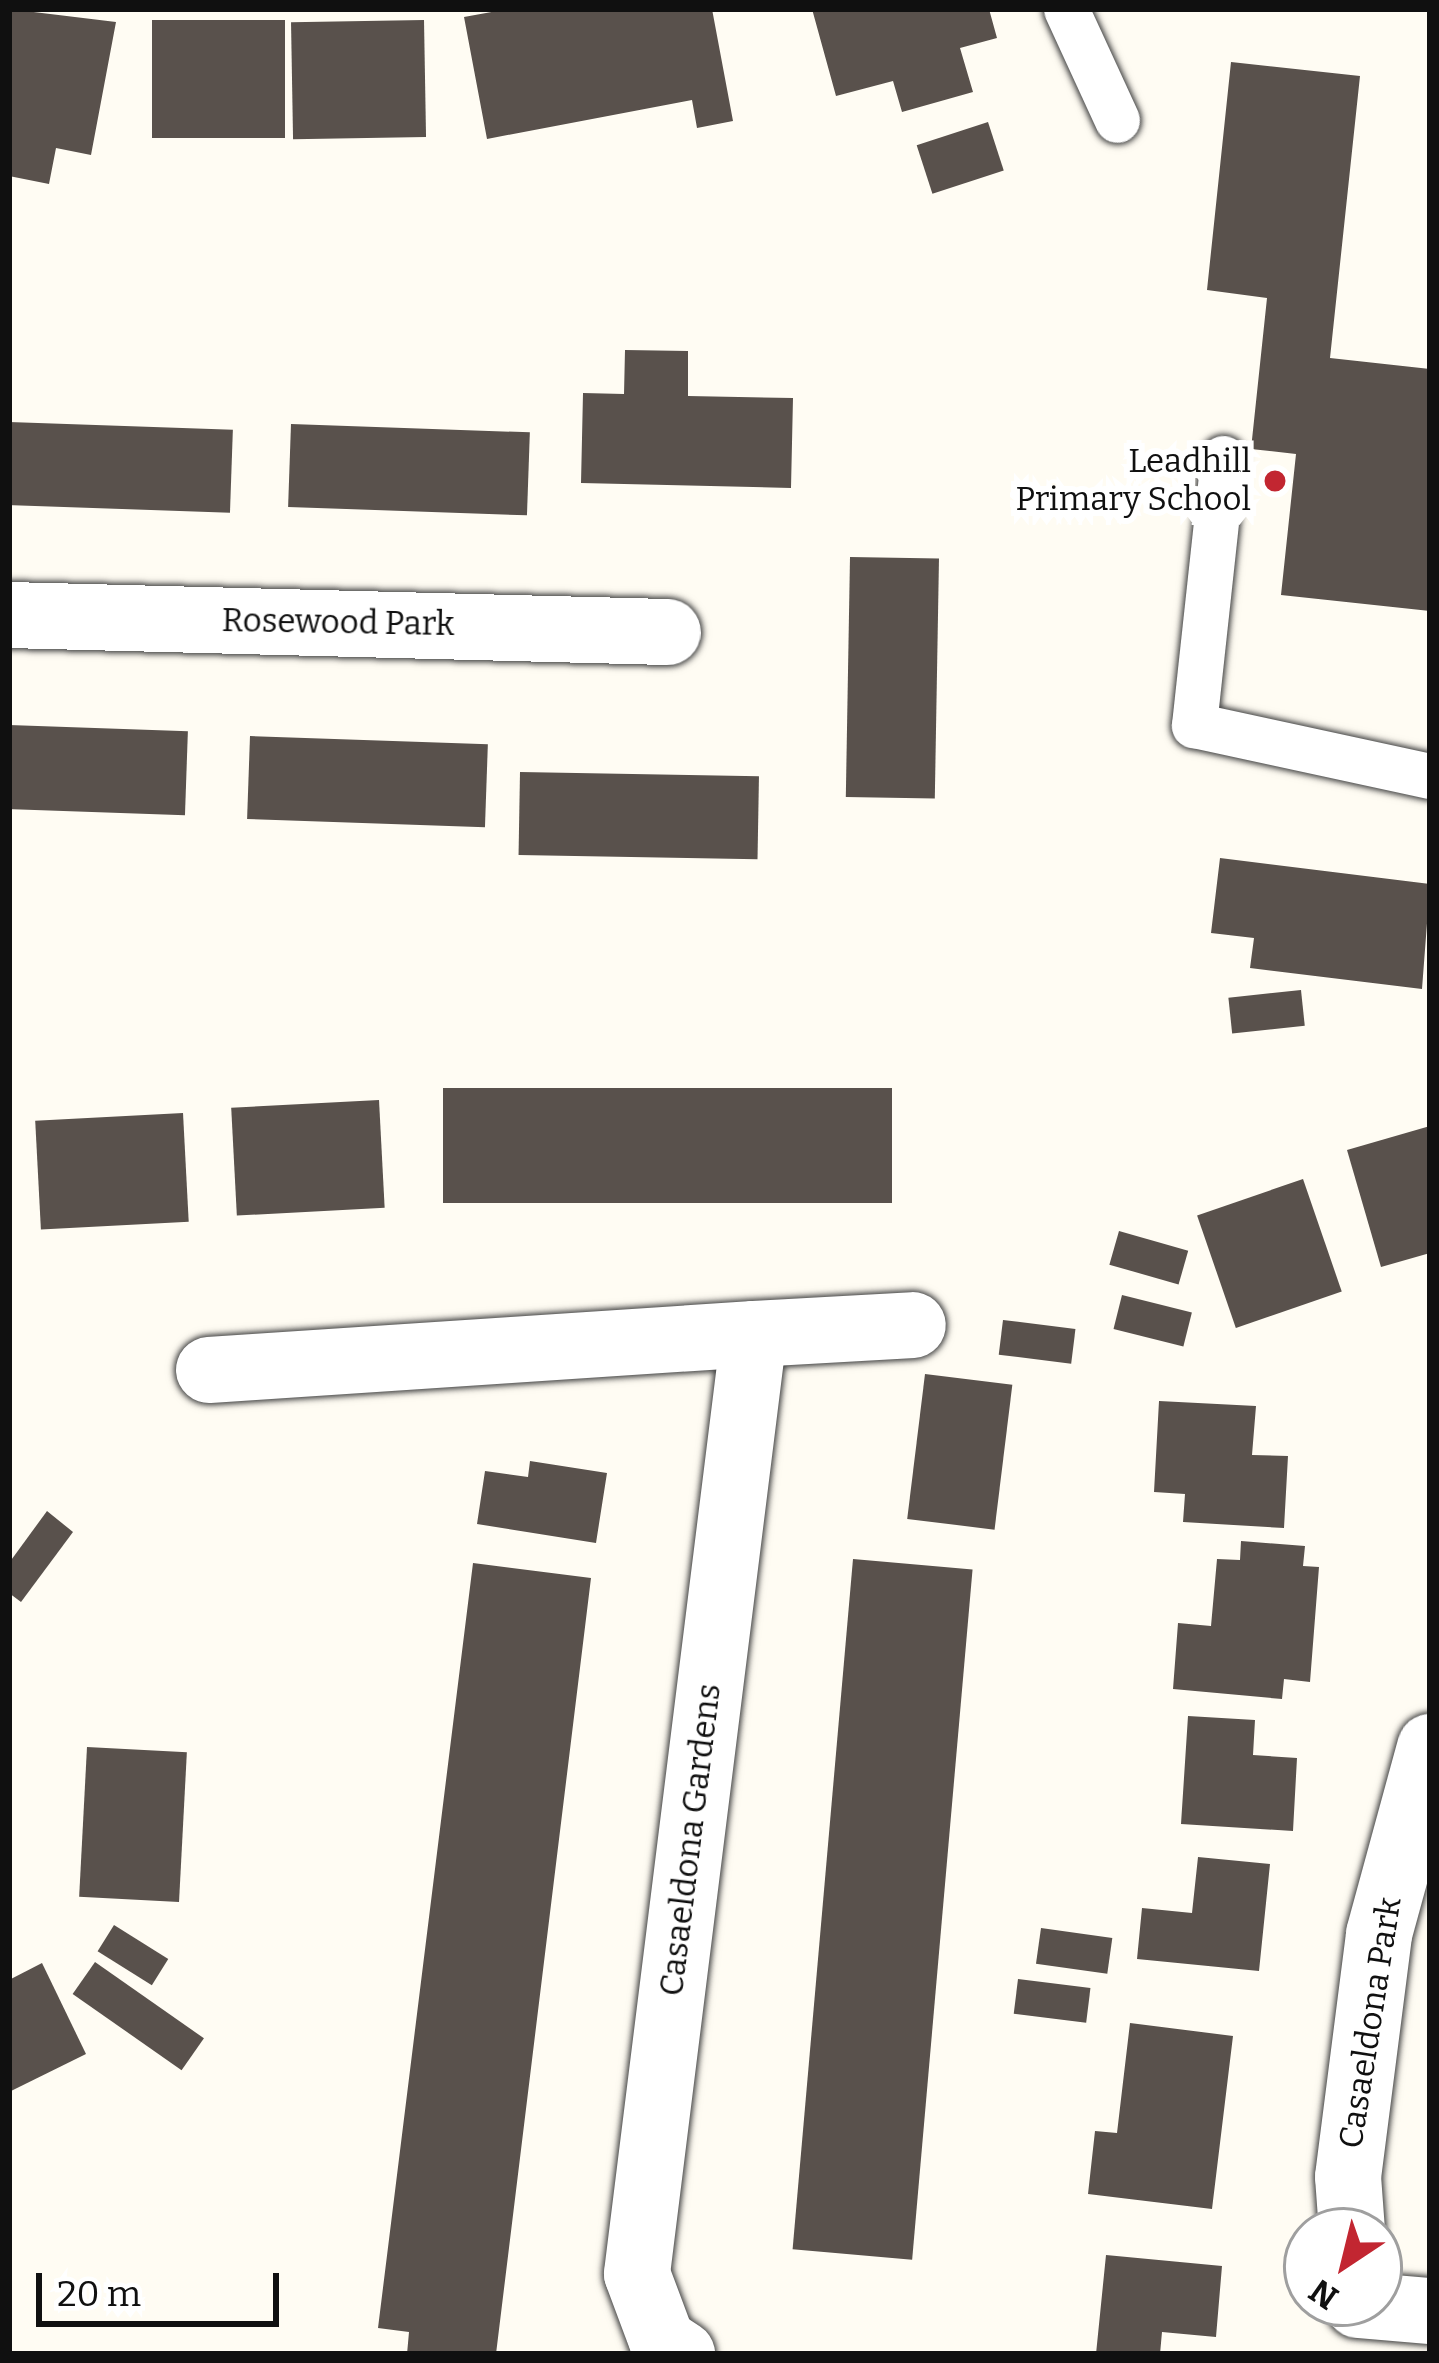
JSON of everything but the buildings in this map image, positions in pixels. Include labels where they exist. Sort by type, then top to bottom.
[{"type":"street","name":"Rosewood Park","points":[[9,615],[668,632]]},
{"type":"street","points":[[208,1370],[913,1325]]},
{"type":"street","name":"Casaeldona Gardens","points":[[672,2348],[637,2274],[754,1334]]},
{"type":"street","name":"Casaeldona Park","points":[[1350,2207],[1348,2177],[1378,1934],[1430,1748]]},
{"type":"lane","points":[[1066,9],[1117,120]]},
{"type":"lane","points":[[1223,458],[1194,725],[1430,776]]},
{"type":"place","name":"Leadhill Primary School","points":[[1275,481]]}]
